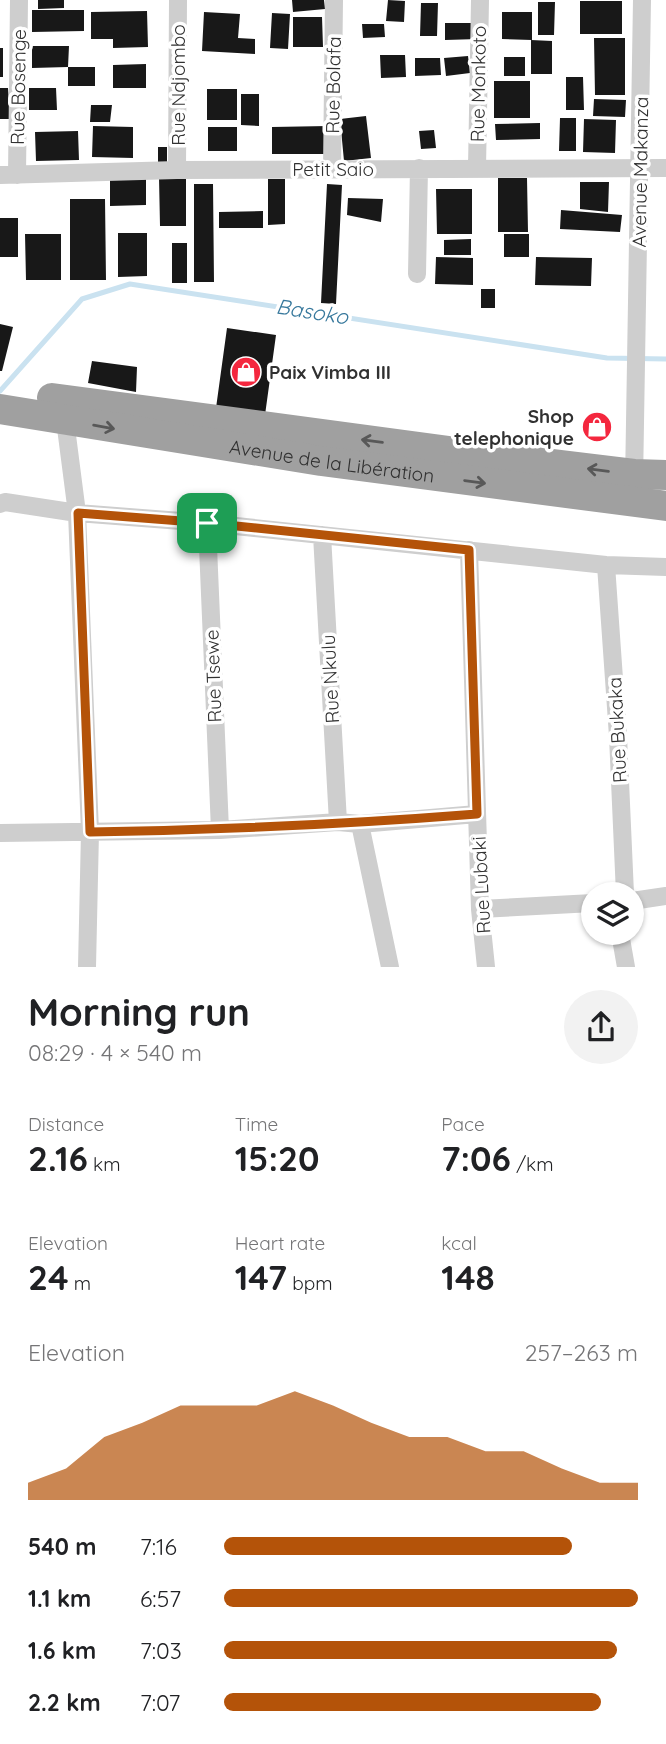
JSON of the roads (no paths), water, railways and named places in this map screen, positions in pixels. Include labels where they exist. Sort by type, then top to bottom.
[{"type":"highway","name":"Avenue de la Libération","points":[[7,401],[168,415],[634,489],[666,506]]},
{"type":"highway","name":"Avenue de la Libération","points":[[7,401],[65,420],[321,461],[634,489],[666,475]]},
{"type":"street","name":"Rue Bosenge","points":[[8,175],[19,0]]},
{"type":"street","name":"Rue Ndjombo","points":[[177,170],[178,0]]},
{"type":"street","name":"Rue Bolafa","points":[[332,169],[334,0]]},
{"type":"street","name":"Rue Monkoto","points":[[477,168],[480,0]]},
{"type":"street","name":"Avenue Makanza","points":[[634,489],[642,0]]},
{"type":"street","points":[[417,274],[419,168]]},
{"type":"street","name":"Petit Saio","points":[[8,175],[177,170],[666,168]]},
{"type":"street","points":[[65,420],[78,513],[90,832],[88,967]]},
{"type":"street","points":[[0,504],[5,502],[78,513],[207,523],[606,565],[666,568]]},
{"type":"street","name":"Rue Tsewe","points":[[207,523],[220,830]]},
{"type":"street","name":"Rue Nkulu","points":[[322,535],[338,822]]},
{"type":"street","name":"Rue Lubaki","points":[[469,550],[480,909],[486,967]]},
{"type":"street","name":"Rue Bukaka","points":[[606,565],[624,882]]},
{"type":"street","points":[[0,833],[220,830],[338,822],[360,824],[477,814]]},
{"type":"street","points":[[360,824],[390,967]]},
{"type":"street","points":[[644,899],[666,896]]},
{"type":"street","points":[[480,909],[581,904]]},
{"type":"street","points":[[622,945],[626,967]]},
{"type":"waterway","name":"Basoko","points":[[0,391],[82,299],[130,284],[607,358],[666,359]]},
{"type":"place","name":"Paix Vimba III","points":[[246,372]]},
{"type":"place","name":"Shop telephonique","points":[[597,427]]}]
